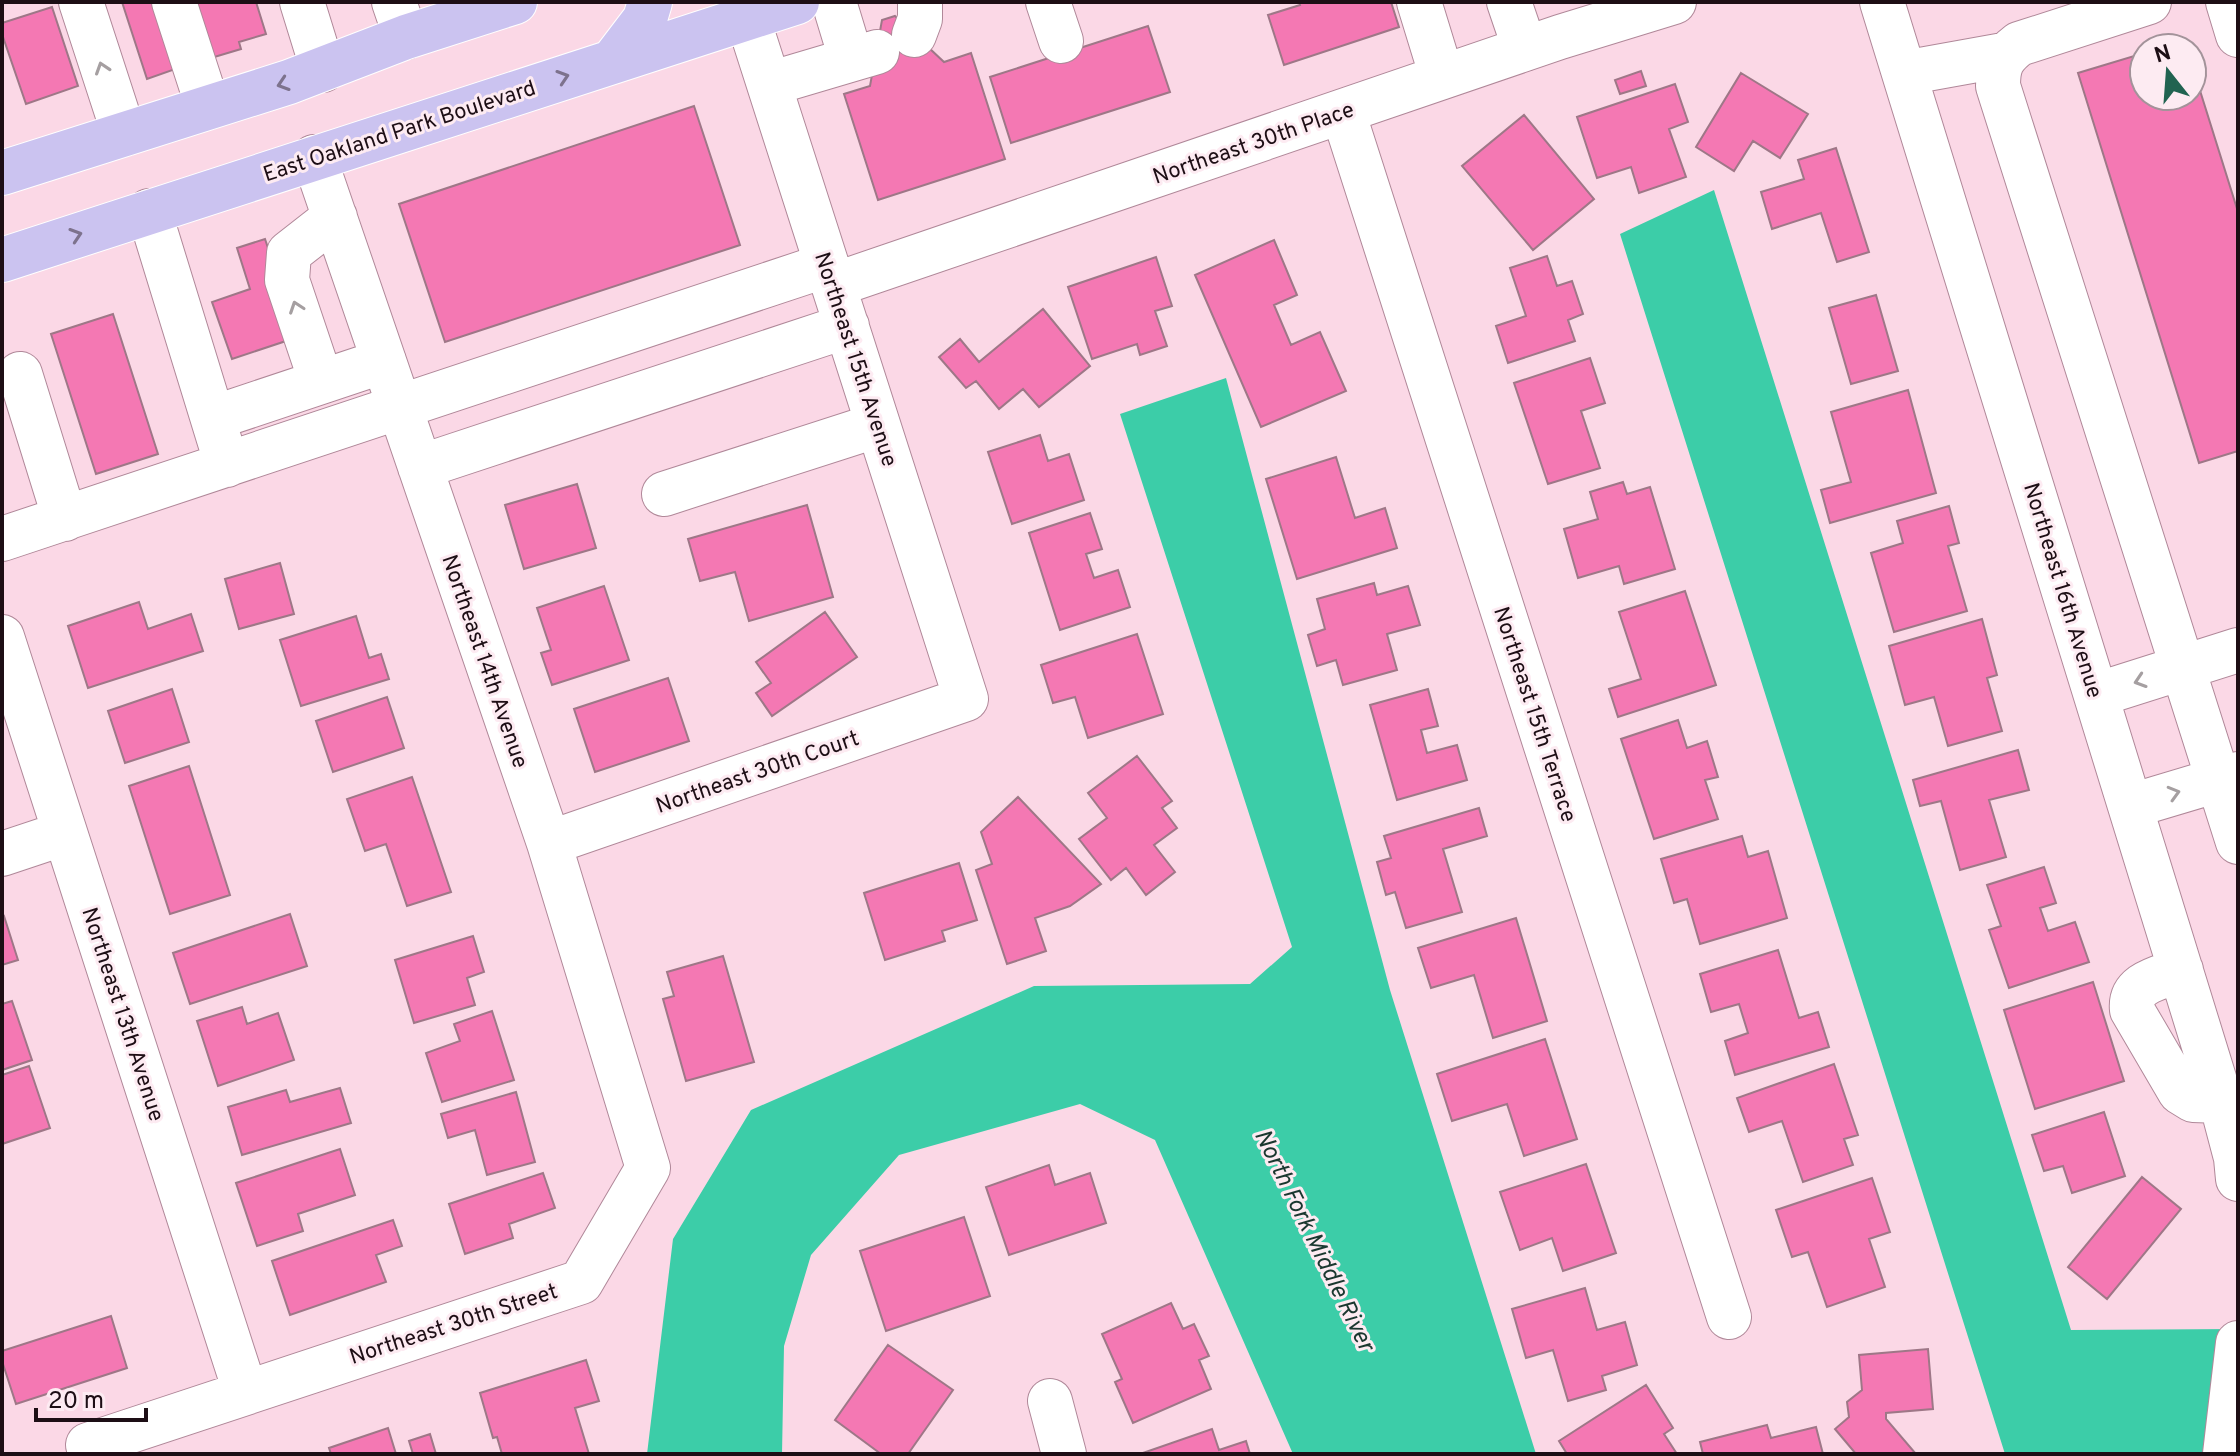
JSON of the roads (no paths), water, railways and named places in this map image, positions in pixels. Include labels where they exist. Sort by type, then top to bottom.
[{"type":"main road","points":[[4,166],[124,134],[323,70],[400,20],[515,2]]},
{"type":"main road","points":[[613,61],[645,19],[650,2]]},
{"type":"main road","name":"East Oakland Park Boulevard","points":[[2,260],[797,2]]},
{"type":"street","points":[[81,2],[124,134]]},
{"type":"street","points":[[174,2],[208,107]]},
{"type":"street","points":[[302,2],[323,70]]},
{"type":"street","points":[[834,2],[890,37]]},
{"type":"street","points":[[1419,2],[1442,77]]},
{"type":"street","points":[[1509,2],[1525,49]]},
{"type":"street","name":"Northeast 30th Place","points":[[2,539],[400,408],[1343,112],[1674,2]]},
{"type":"street","name":"Northeast 16th Avenue","points":[[1882,2],[2221,1101],[2236,1158],[2238,1179]]},
{"type":"street","points":[[1904,73],[2004,55],[2019,44],[2149,2]]},
{"type":"street","points":[[2228,2],[2238,35]]},
{"type":"street","name":"Northeast 15th Avenue","points":[[748,19],[966,699]]},
{"type":"street","points":[[769,84],[890,37]]},
{"type":"street","points":[[2004,55],[1998,68],[1998,86],[2184,667],[2228,777],[2238,842]]},
{"type":"street","name":"Northeast 15th Terrace","points":[[1343,112],[1729,1317]]},
{"type":"street","name":"Northeast 14th Avenue","points":[[314,157],[549,843],[648,1168]]},
{"type":"street","points":[[149,211],[227,465]]},
{"type":"street","points":[[321,381],[287,280],[287,268],[289,253],[335,217]]},
{"type":"street","points":[[420,467],[847,326]]},
{"type":"street","points":[[213,418],[384,361]]},
{"type":"street","points":[[20,374],[65,519]]},
{"type":"street","points":[[664,494],[878,425]]},
{"type":"street","name":"Northeast 13th Avenue","points":[[2,637],[18,739],[65,833],[245,1391]]},
{"type":"street","points":[[2096,695],[2238,650]]},
{"type":"street","name":"Northeast 30th Court","points":[[549,843],[966,699]]},
{"type":"street","points":[[2131,806],[2228,777]]},
{"type":"street","points":[[2,854],[65,833]]},
{"type":"street","points":[[2181,970],[2135,990],[2131,1000],[2132,1010],[2180,1092],[2193,1100],[2221,1101]]},
{"type":"street","name":"Northeast 30th Street","points":[[88,1445],[581,1282],[648,1168]]},
{"type":"street","points":[[2225,1454],[2238,1343]]},
{"type":"street","points":[[1050,1401],[1064,1454]]},
{"type":"water","points":[[1714,190],[2071,1330],[2238,1329],[2238,1454],[2005,1454],[1620,234]]},
{"type":"water","name":"North Fork Middle River","points":[[1226,378],[1390,990],[1536,1454],[1293,1454],[1155,1140],[1080,1104],[899,1155],[811,1255],[784,1346],[782,1454],[647,1454],[673,1239],[751,1110],[1034,986],[1250,984],[1292,947],[1120,414]]}]
